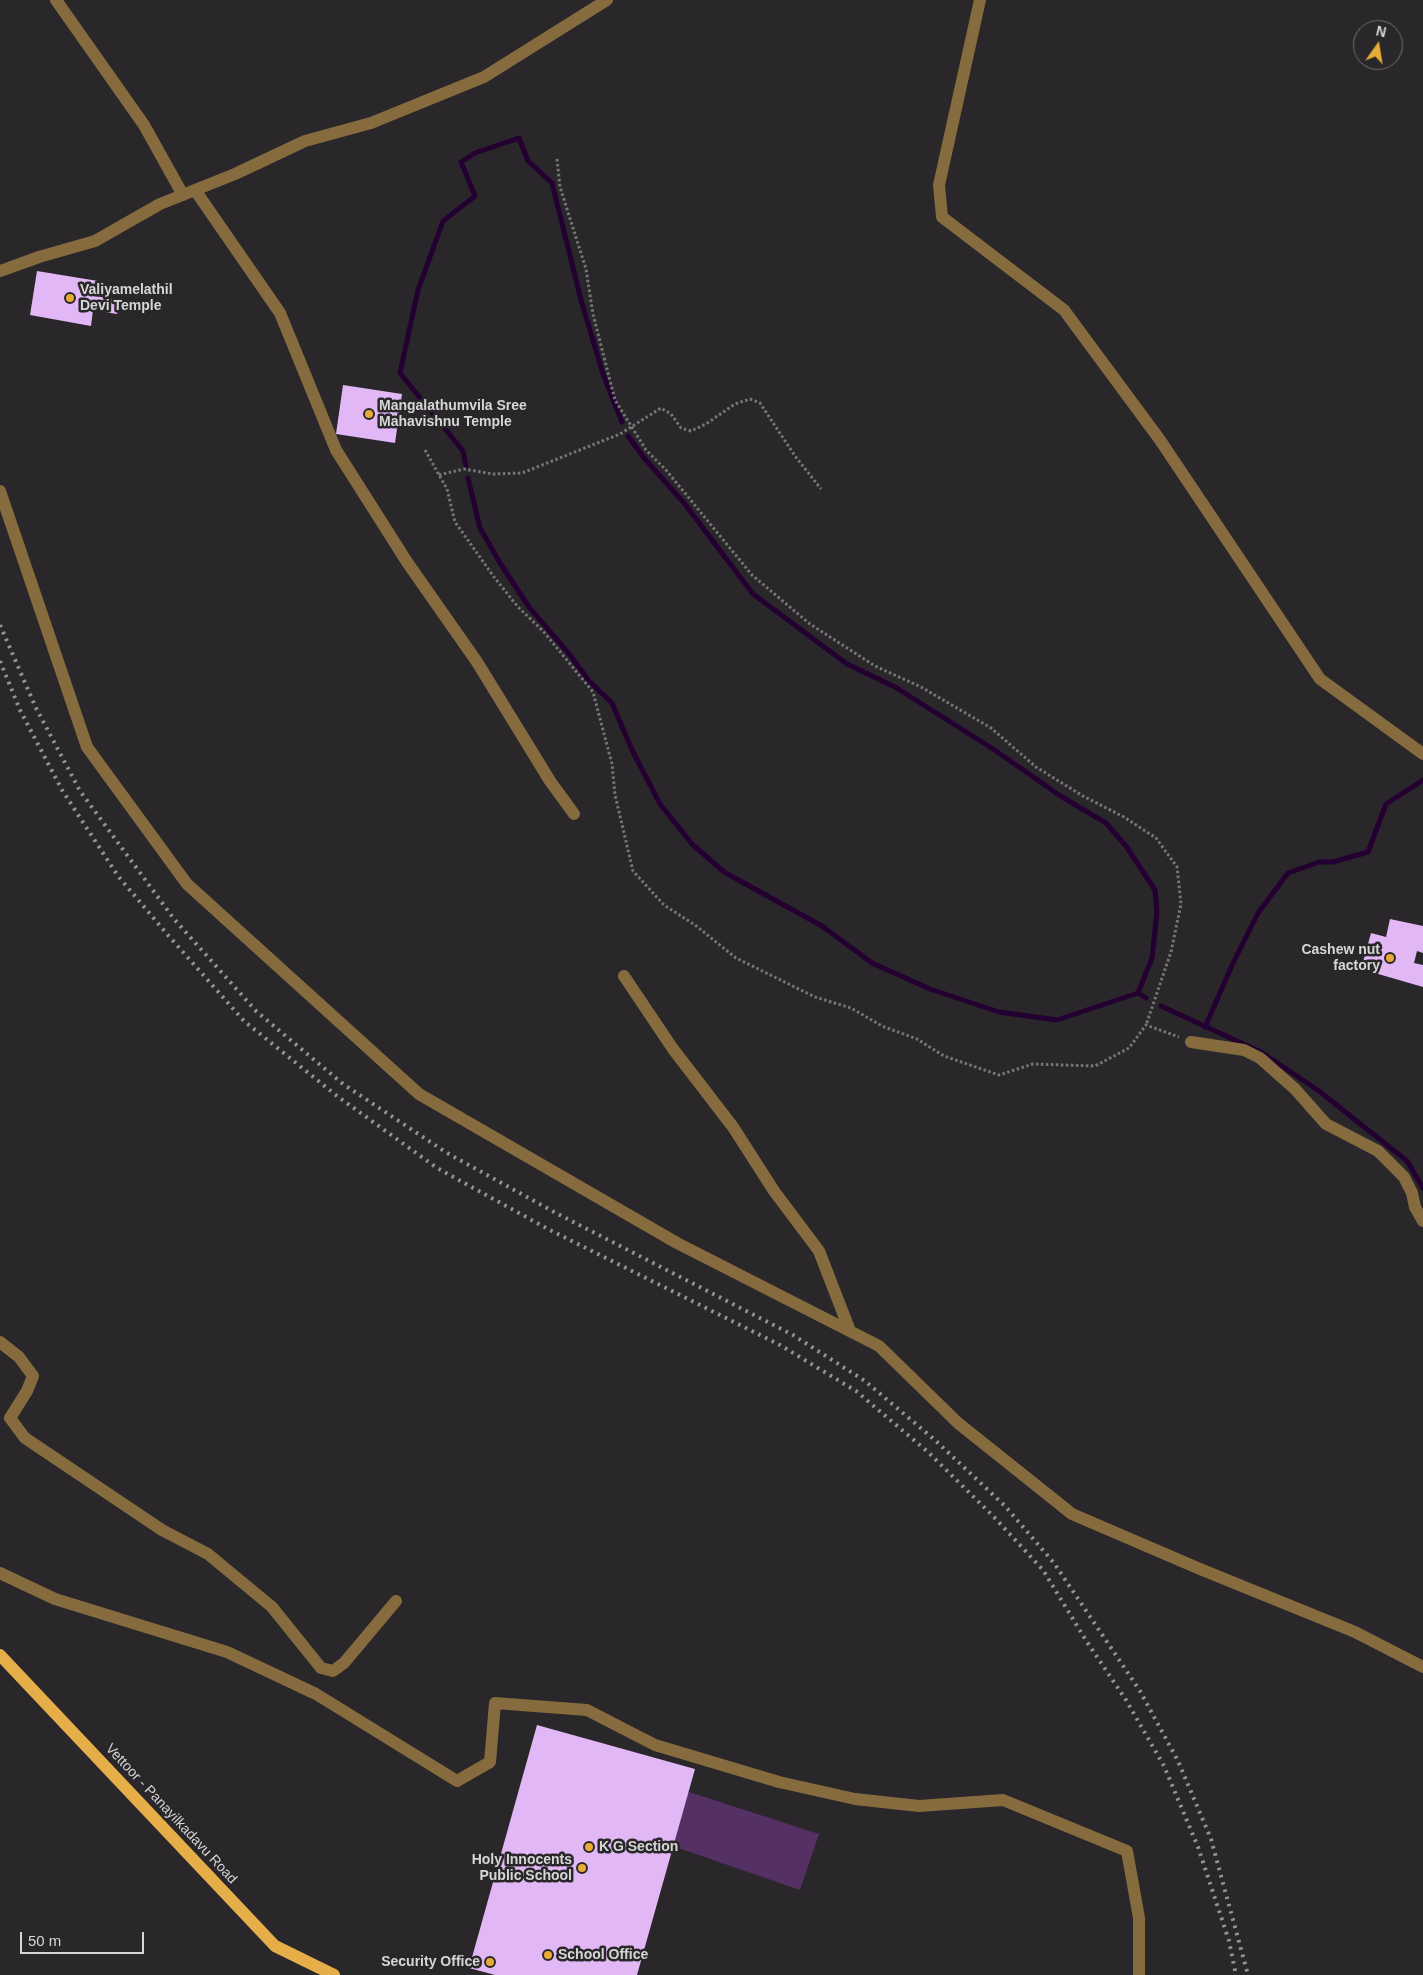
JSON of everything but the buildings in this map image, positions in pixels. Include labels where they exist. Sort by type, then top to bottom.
[{"type":"main road","name":"Vettoor - Panayilkadavu Road","points":[[0,1655],[275,1946],[334,1975]]},
{"type":"street","points":[[56,0],[189,192],[280,313],[336,450],[407,562],[477,662],[545,773],[574,814]]},
{"type":"street","points":[[0,271],[39,257],[95,241],[160,204],[235,174],[305,141],[371,123],[484,78],[607,0]]},
{"type":"street","points":[[980,0],[939,185],[942,217],[1064,310],[1160,440],[1320,678],[1423,754]]},
{"type":"street","points":[[0,491],[87,746],[187,884],[419,1094],[677,1243],[879,1346],[958,1423],[1072,1514],[1200,1569],[1355,1632],[1423,1667]]},
{"type":"street","points":[[624,976],[673,1049],[732,1127],[774,1191],[819,1251],[850,1332]]},
{"type":"street","points":[[1191,1042],[1244,1050],[1260,1058],[1295,1090],[1326,1124],[1378,1152],[1404,1178],[1412,1193],[1415,1207],[1423,1221]]},
{"type":"street","points":[[0,1342],[19,1358],[33,1376],[27,1391],[10,1418],[24,1438],[162,1530],[208,1554],[233,1573],[272,1607],[321,1668],[333,1671],[344,1663],[396,1602]]},
{"type":"street","points":[[0,1573],[55,1599],[227,1652],[316,1694],[457,1781],[490,1762],[495,1703],[587,1710],[655,1745],[779,1782],[855,1799],[919,1806],[1003,1800],[1127,1852],[1139,1918],[1138,1975]]},
{"type":"path","points":[[425,450],[447,489],[455,522],[518,607],[543,631],[593,692],[612,764],[615,796],[633,871],[664,905],[695,925],[736,958],[815,997],[851,1008],[882,1026],[917,1039],[944,1056],[999,1075],[1033,1064],[1095,1066],[1129,1048],[1146,1025],[1171,952],[1181,904],[1177,867],[1156,838],[1124,818],[1082,796],[1036,767],[991,728],[921,687],[875,666],[810,624],[752,575],[666,470],[646,450],[615,400],[594,314],[586,269],[560,186],[557,159]]},
{"type":"path","points":[[439,475],[464,469],[494,474],[522,473],[620,434],[661,408],[671,414],[681,428],[691,431],[706,424],[735,404],[750,399],[760,403],[795,456],[820,488]]},
{"type":"path","points":[[1146,1025],[1191,1042]]},
{"type":"shaded area","points":[[683,1790],[819,1834],[800,1890],[667,1844]]},
{"type":"waterway","points":[[466,466],[463,451],[400,373],[418,290],[443,221],[475,196],[461,162],[475,153],[519,138],[528,161],[552,183],[581,300],[603,374],[622,422]]},
{"type":"waterway","points":[[628,436],[645,459],[684,503],[753,594],[847,664],[895,687],[993,749],[1062,797],[1106,823],[1126,846],[1155,890],[1157,912],[1152,958],[1138,993],[1146,998]]},
{"type":"waterway","points":[[468,478],[480,528],[500,563],[529,607],[570,655],[589,681],[612,703],[632,750],[660,804],[692,844],[724,872],[822,926],[872,963],[930,989],[999,1012],[1057,1020],[1138,993]]},
{"type":"waterway","points":[[1205,1027],[1233,963],[1258,913],[1288,873],[1319,862],[1333,862],[1368,852],[1386,804],[1423,780]]},
{"type":"waterway","points":[[1161,1006],[1261,1052],[1319,1091],[1407,1161],[1423,1188]]},
{"type":"railway","points":[[0,625],[36,708],[80,791],[174,919],[256,1011],[343,1084],[447,1153],[556,1213],[793,1335],[865,1381],[936,1441],[1005,1506],[1054,1563],[1140,1691],[1178,1761],[1211,1839],[1248,1975]]},
{"type":"railway","points":[[0,661],[20,710],[62,790],[118,876],[244,1021],[337,1096],[437,1168],[548,1229],[780,1345],[856,1391],[928,1452],[994,1517],[1043,1570],[1087,1642],[1126,1700],[1164,1766],[1198,1847],[1229,1941],[1236,1975]]},
{"type":"place","name":"Valiyamelathil Devi Temple","points":[[70,298]]},
{"type":"place","name":"Mangalathumvila Sree Mahavishnu Temple","points":[[369,414]]},
{"type":"place","name":"Cashew nut factory","points":[[1390,958]]},
{"type":"place","name":"K G Section","points":[[589,1847]]},
{"type":"place","name":"Holy Innocents Public School","points":[[582,1868]]},
{"type":"place","name":"School Office","points":[[548,1955]]},
{"type":"place","name":"Security Office","points":[[490,1962]]}]
